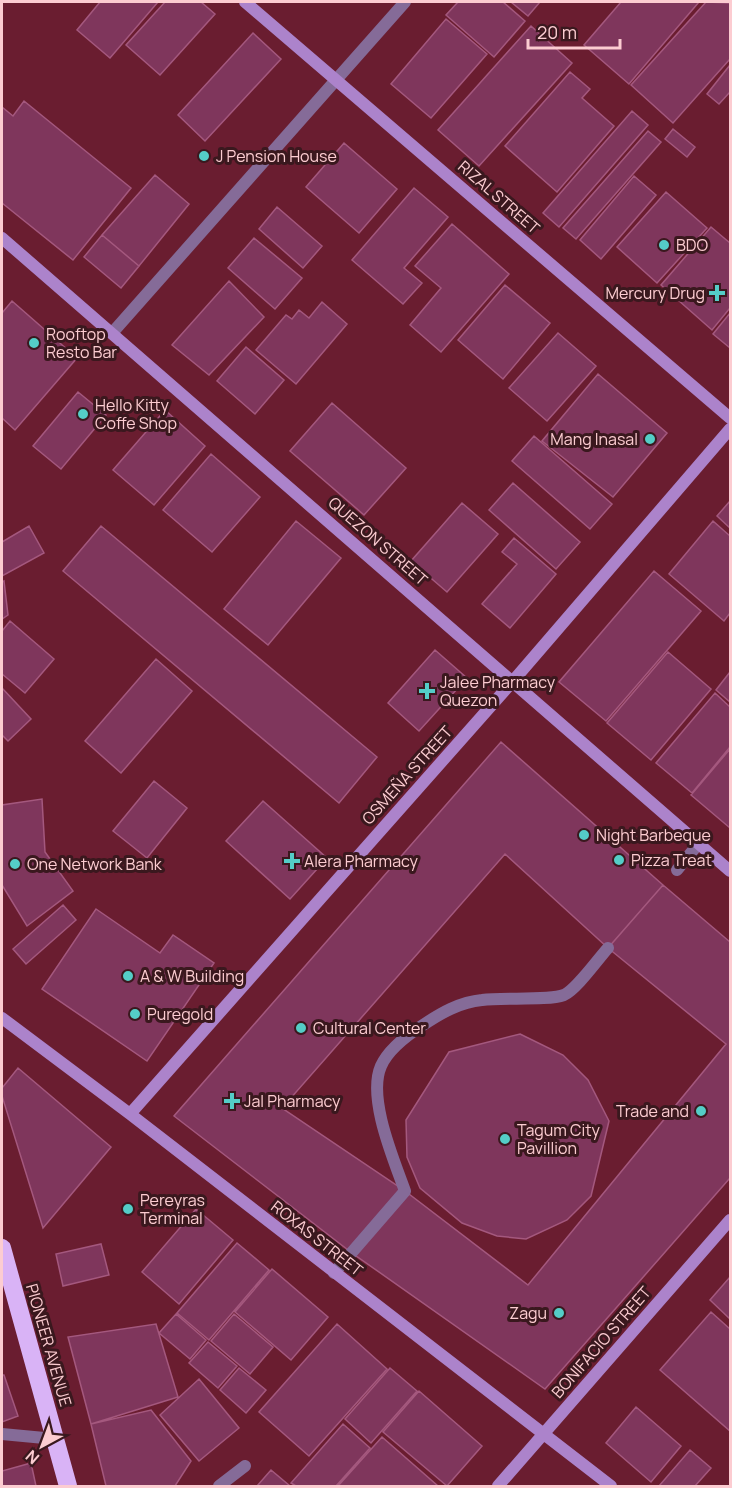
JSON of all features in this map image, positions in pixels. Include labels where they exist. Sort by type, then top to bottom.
[{"type":"highway","name":"PIONEER AVENUE","points":[[2,1248],[6,1286],[68,1486]]},
{"type":"street","name":"RIZAL STREET","points":[[245,2],[730,418]]},
{"type":"street","points":[[113,332],[405,2]]},
{"type":"street","name":"QUEZON STREET","points":[[2,238],[113,332],[730,871]]},
{"type":"street","name":"OSMEÑA STREET","points":[[130,1114],[513,681],[730,429]]},
{"type":"street","points":[[677,870],[699,843]]},
{"type":"street","points":[[334,1273],[405,1191],[379,1115],[381,1067],[395,1049],[412,1032],[444,1011],[488,999],[550,998],[566,994],[608,948]]},
{"type":"street","name":"ROXAS STREET","points":[[2,1018],[130,1114],[611,1486]]},
{"type":"street","name":"BONIFACIO STREET","points":[[498,1486],[730,1220]]},
{"type":"street","points":[[2,1434],[55,1438]]},
{"type":"street","points":[[219,1486],[245,1466]]},
{"type":"building","points":[[100,2],[158,2],[110,58],[77,30]]},
{"type":"building","points":[[165,2],[201,2],[215,14],[160,75],[126,45]]},
{"type":"building","points":[[458,2],[503,2],[525,21],[494,57],[446,15]]},
{"type":"building","points":[[511,2],[540,2],[528,16]]},
{"type":"building","points":[[621,2],[699,2],[629,84],[584,45]]},
{"type":"building","points":[[706,2],[730,3],[730,59],[673,123],[631,85]]},
{"type":"building","points":[[446,19],[487,54],[431,118],[391,84]]},
{"type":"building","points":[[531,26],[572,63],[479,166],[438,130]]},
{"type":"building","points":[[253,33],[281,59],[205,141],[178,115]]},
{"type":"building","points":[[730,65],[730,92],[719,104],[707,94]]},
{"type":"building","points":[[570,72],[590,89],[582,98],[614,126],[557,192],[505,146]]},
{"type":"building","points":[[24,101],[131,188],[73,260],[2,203],[2,107],[13,116]]},
{"type":"building","points":[[632,111],[648,125],[559,227],[543,213]]},
{"type":"building","points":[[673,129],[695,147],[687,157],[665,139]]},
{"type":"building","points":[[648,131],[661,142],[576,239],[563,228]]},
{"type":"building","points":[[344,143],[397,189],[359,233],[306,187]]},
{"type":"building","points":[[155,175],[189,204],[139,266],[102,235]]},
{"type":"building","points":[[634,176],[656,195],[601,259],[580,240]]},
{"type":"building","points":[[414,188],[448,217],[404,268],[422,283],[403,304],[352,260]]},
{"type":"building","points":[[666,192],[707,228],[657,283],[617,247]]},
{"type":"building","points":[[277,207],[322,246],[303,268],[259,229]]},
{"type":"building","points":[[452,224],[509,274],[441,352],[410,325],[441,288],[415,266]]},
{"type":"building","points":[[711,227],[730,243],[730,308],[712,330],[661,285]]},
{"type":"building","points":[[102,235],[139,266],[121,288],[84,257]]},
{"type":"building","points":[[254,238],[302,278],[275,309],[228,268]]},
{"type":"building","points":[[229,281],[264,317],[209,375],[172,345]]},
{"type":"building","points":[[505,285],[550,323],[503,379],[458,340]]},
{"type":"building","points":[[12,301],[77,358],[15,430],[2,418],[2,313]]},
{"type":"building","points":[[322,302],[347,324],[296,384],[256,350],[286,315],[292,319],[299,310],[309,318]]},
{"type":"building","points":[[730,313],[730,348],[713,334]]},
{"type":"building","points":[[558,333],[596,366],[547,421],[509,388]]},
{"type":"building","points":[[246,347],[284,380],[255,414],[217,381]]},
{"type":"building","points":[[598,374],[667,433],[613,497],[542,441]]},
{"type":"building","points":[[78,392],[106,415],[61,469],[33,446]]},
{"type":"building","points":[[332,403],[406,468],[364,515],[290,451]]},
{"type":"building","points":[[165,410],[205,446],[154,505],[113,470]]},
{"type":"building","points":[[534,436],[612,504],[590,529],[512,461]]},
{"type":"building","points":[[211,454],[260,497],[212,552],[163,510]]},
{"type":"building","points":[[513,483],[580,542],[556,569],[489,510]]},
{"type":"building","points":[[730,501],[730,528],[717,516]]},
{"type":"building","points":[[462,503],[498,534],[447,592],[411,561]]},
{"type":"building","points":[[296,521],[341,558],[268,645],[224,609]]},
{"type":"building","points":[[713,521],[730,536],[730,613],[724,621],[669,574]]},
{"type":"building","points":[[29,526],[44,553],[2,576],[2,542]]},
{"type":"building","points":[[101,526],[377,757],[339,803],[63,571]]},
{"type":"building","points":[[514,538],[556,574],[510,628],[482,604],[517,564],[502,552]]},
{"type":"building","points":[[654,571],[701,611],[606,721],[559,682]]},
{"type":"building","points":[[4,581],[8,615],[2,619],[2,582]]},
{"type":"building","points":[[10,621],[54,659],[25,693],[2,674],[2,631]]},
{"type":"building","name":"Jalee Pharmacy Quezon","points":[[435,650],[467,678],[419,731],[388,703]]},
{"type":"building","points":[[668,652],[711,689],[651,760],[607,723]]},
{"type":"building","points":[[156,659],[192,691],[121,773],[85,741]]},
{"type":"building","points":[[730,672],[730,702],[716,690]]},
{"type":"building","points":[[2,688],[31,719],[8,741],[2,735]]},
{"type":"building","points":[[715,693],[730,707],[730,747],[692,793],[656,763]]},
{"type":"building","name":"Cultural Center","points":[[501,742],[663,885],[608,948],[505,854],[282,1108],[405,1191],[352,1253],[174,1116]]},
{"type":"building","points":[[730,749],[730,828],[691,795]]},
{"type":"building","points":[[154,781],[187,808],[147,858],[113,831]]},
{"type":"building","points":[[42,799],[45,852],[73,891],[27,926],[2,885],[2,805]]},
{"type":"building","points":[[263,801],[327,858],[290,899],[226,841]]},
{"type":"building","name":"Trade and","points":[[663,885],[730,942],[730,1178],[545,1389],[352,1253],[405,1191],[528,1285],[726,1044],[608,948]]},
{"type":"building","points":[[63,905],[76,920],[26,964],[13,949]]},
{"type":"building","name":"A & W Building","points":[[96,909],[160,953],[173,935],[214,963],[147,1061],[42,989]]},
{"type":"building","name":"Tagum City Pavillion","points":[[520,1034],[563,1055],[588,1080],[609,1121],[591,1196],[567,1220],[526,1239],[497,1236],[462,1223],[420,1188],[407,1157],[406,1120],[449,1052]]},
{"type":"building","points":[[18,1068],[111,1147],[43,1228],[2,1096],[2,1088]]},
{"type":"building","points":[[196,1209],[233,1240],[179,1304],[142,1272]]},
{"type":"building","points":[[237,1243],[269,1270],[209,1340],[177,1313]]},
{"type":"building","points":[[101,1244],[109,1275],[63,1286],[56,1254]]},
{"type":"building","points":[[272,1269],[328,1317],[291,1360],[235,1312]]},
{"type":"building","points":[[730,1277],[730,1319],[710,1300]]},
{"type":"building","points":[[711,1312],[730,1329],[730,1431],[660,1370]]},
{"type":"building","points":[[176,1314],[206,1340],[190,1359],[159,1333]]},
{"type":"building","points":[[234,1314],[273,1347],[250,1374],[211,1341]]},
{"type":"building","points":[[156,1324],[178,1397],[91,1424],[68,1337]]},
{"type":"building","points":[[337,1324],[387,1369],[309,1456],[259,1412]]},
{"type":"building","points":[[208,1342],[237,1366],[218,1388],[189,1363]]},
{"type":"building","points":[[239,1368],[266,1390],[246,1413],[220,1390]]},
{"type":"building","points":[[390,1368],[417,1391],[371,1443],[345,1419]]},
{"type":"building","points":[[2,1375],[4,1375],[18,1416],[2,1422]]},
{"type":"building","points":[[199,1379],[239,1428],[199,1461],[160,1415]]},
{"type":"building","points":[[419,1391],[482,1446],[447,1486],[383,1432]]},
{"type":"building","points":[[636,1407],[681,1446],[651,1482],[606,1443]]},
{"type":"building","points":[[151,1410],[191,1461],[175,1486],[106,1486],[91,1424]]},
{"type":"building","points":[[343,1424],[370,1448],[336,1486],[296,1486],[291,1483]]},
{"type":"building","points":[[382,1437],[438,1486],[338,1486]]},
{"type":"building","points":[[690,1450],[711,1468],[695,1486],[659,1486]]},
{"type":"building","points":[[31,1463],[36,1486],[2,1486],[2,1471]]},
{"type":"building","points":[[271,1470],[290,1486],[257,1486]]},
{"type":"place","name":"J Pension House","points":[[204,156]]},
{"type":"place","name":"BDO","points":[[664,245]]},
{"type":"place","name":"Mercury Drug","points":[[717,293]]},
{"type":"place","name":"Rooftop Resto Bar","points":[[34,343]]},
{"type":"place","name":"Hello Kitty Coffe Shop","points":[[83,414]]},
{"type":"place","name":"Mang Inasal","points":[[650,439]]},
{"type":"place","name":"Jalee Pharmacy Quezon","points":[[427,691]]},
{"type":"place","name":"Night Barbeque","points":[[584,835]]},
{"type":"place","name":"Pizza Treat","points":[[619,860]]},
{"type":"place","name":"Alera Pharmacy","points":[[292,861]]},
{"type":"place","name":"One Network Bank","points":[[15,864]]},
{"type":"place","name":"A & W Building","points":[[128,976]]},
{"type":"place","name":"Puregold","points":[[135,1014]]},
{"type":"place","name":"Cultural Center","points":[[301,1028]]},
{"type":"place","name":"Jal Pharmacy","points":[[232,1101]]},
{"type":"place","name":"Trade and","points":[[701,1111]]},
{"type":"place","name":"Tagum City Pavillion","points":[[505,1139]]},
{"type":"place","name":"Pereyras Terminal","points":[[128,1209]]},
{"type":"place","name":"Zagu","points":[[559,1313]]}]
